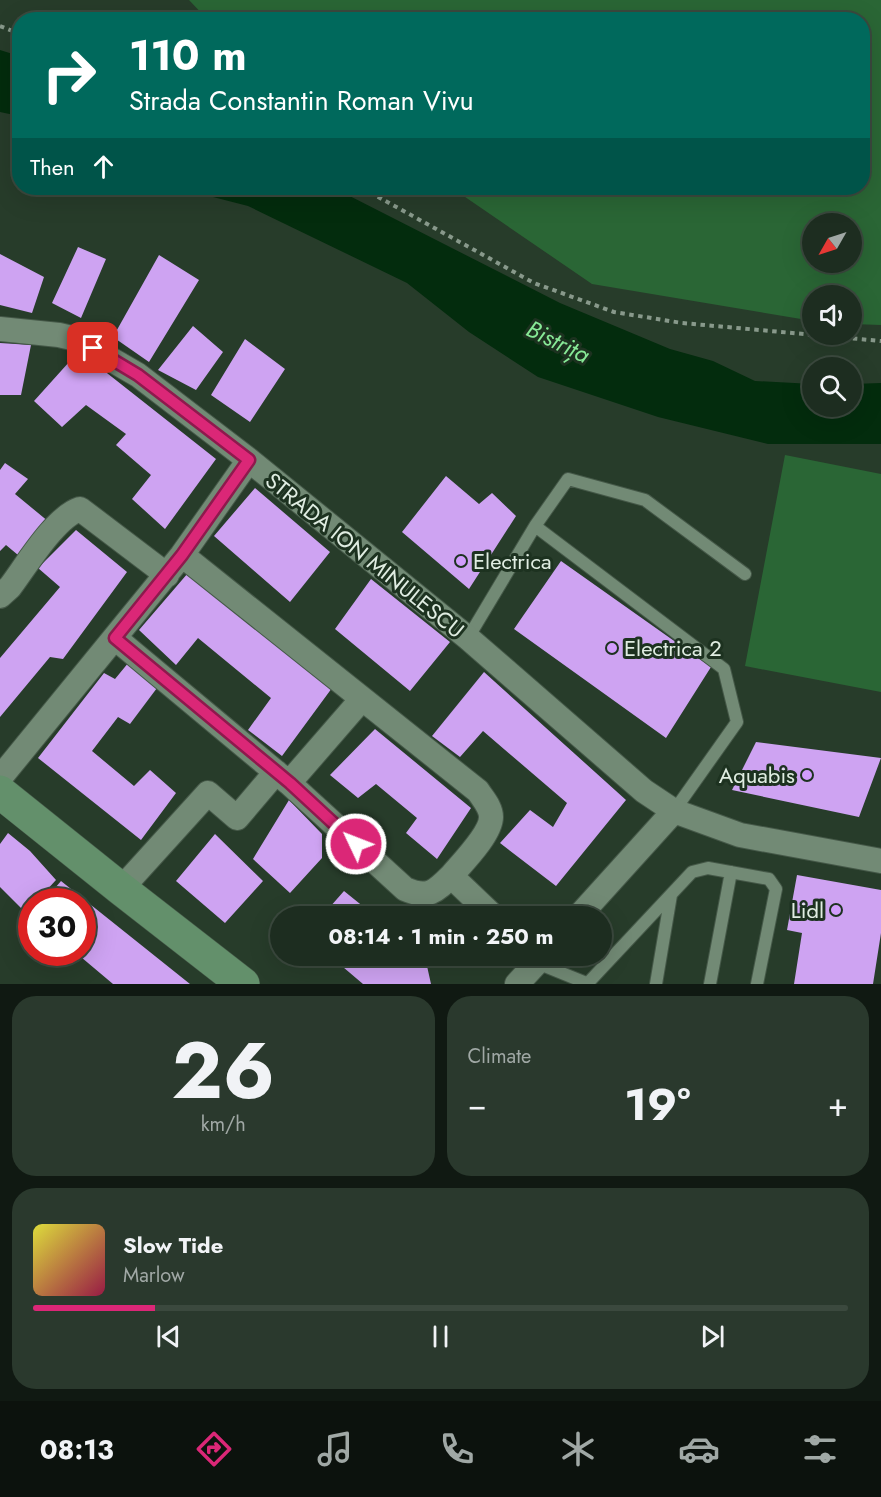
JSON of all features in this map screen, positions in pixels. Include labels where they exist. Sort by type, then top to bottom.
[{"type":"street","name":"STRADA ION MINULESCU","points":[[0,329],[76,339],[138,375],[249,460],[468,638],[636,785],[674,811],[740,835],[880,858]]},
{"type":"street","points":[[243,984],[2,793],[115,638],[182,555],[249,460]]},
{"type":"street","points":[[0,596],[10,587],[59,522],[71,512],[80,509],[167,575]]},
{"type":"street","points":[[115,638],[283,777],[405,889],[417,894],[437,891],[487,832],[491,818],[488,807],[478,791],[182,555]]},
{"type":"street","points":[[121,889],[208,793],[237,818],[283,777],[361,700]]},
{"type":"street","points":[[588,906],[674,811]]},
{"type":"street","points":[[451,876],[482,906]]},
{"type":"street","points":[[517,984],[534,966]]},
{"type":"lane","points":[[468,638],[535,526],[568,479],[645,500],[745,574]]},
{"type":"lane","points":[[535,526],[724,669],[737,722],[674,811]]},
{"type":"lane","points":[[553,966],[588,984],[692,872],[700,868],[708,868],[769,879],[776,890],[758,984]]},
{"type":"lane","points":[[710,984],[731,872]]},
{"type":"lane","points":[[656,984],[671,894]]},
{"type":"path","points":[[375,195],[534,283],[614,312],[682,323],[881,341]]},
{"type":"shaded area","points":[[189,0],[881,0],[881,325],[862,324],[862,285],[802,285],[802,319],[592,284],[462,195],[870,195],[870,12],[200,12]]},
{"type":"shaded area","points":[[785,455],[881,474],[881,692],[745,666]]},
{"type":"water","points":[[0,50],[12,54],[12,115],[0,112]]},
{"type":"water","name":"Bistrița","points":[[205,195],[348,195],[560,303],[670,349],[713,361],[755,381],[802,383],[802,417],[862,417],[862,384],[881,383],[881,444],[768,444],[658,417],[538,377],[469,332],[407,283],[248,206]]},
{"type":"building","points":[[78,247],[106,259],[81,318],[52,303]]},
{"type":"building","points":[[0,254],[44,277],[32,313],[0,305]]},
{"type":"building","points":[[159,255],[199,280],[149,362],[113,337]]},
{"type":"building","points":[[193,326],[223,352],[196,390],[158,370]]},
{"type":"building","points":[[245,339],[285,369],[250,422],[211,395]]},
{"type":"building","points":[[0,343],[31,345],[21,395],[0,395]]},
{"type":"building","points":[[79,351],[216,459],[165,529],[132,499],[151,475],[116,445],[126,434],[86,405],[62,427],[34,401]]},
{"type":"building","points":[[5,463],[28,479],[15,494],[49,522],[18,555],[6,545],[0,551],[0,470]]},
{"type":"building","name":"Electrica","points":[[446,476],[479,504],[492,493],[516,516],[469,589],[402,532]]},
{"type":"building","points":[[255,488],[330,552],[290,602],[214,536]]},
{"type":"building","points":[[76,530],[127,572],[63,659],[50,657],[0,717],[0,658],[60,587],[38,568]]},
{"type":"building","name":"Electrica 2","points":[[561,561],[711,667],[666,738],[514,629]]},
{"type":"building","points":[[188,573],[332,688],[282,756],[248,730],[271,698],[198,638],[176,665],[139,630]]},
{"type":"building","points":[[371,579],[450,642],[410,691],[335,629]]},
{"type":"building","points":[[129,662],[157,688],[130,724],[118,717],[92,751],[134,786],[150,770],[176,793],[141,840],[38,758],[104,673],[115,679]]},
{"type":"building","points":[[484,672],[626,800],[556,886],[500,843],[530,810],[553,827],[567,803],[483,731],[460,757],[432,736]]},
{"type":"building","points":[[375,729],[471,808],[437,859],[406,833],[417,818],[376,784],[358,798],[330,775]]},
{"type":"building","name":"Aquabis","points":[[756,742],[881,758],[859,817],[732,790]]},
{"type":"building","points":[[289,800],[322,834],[322,858],[290,893],[253,859]]},
{"type":"building","points":[[8,833],[30,851],[56,880],[49,888],[18,888],[18,905],[0,887],[0,844]]},
{"type":"building","points":[[215,834],[263,881],[225,923],[176,881]]},
{"type":"building","name":"Lidl","points":[[797,875],[881,890],[881,933],[873,984],[794,984],[802,933],[787,930]]},
{"type":"building","points":[[61,881],[70,888],[55,888]]},
{"type":"building","points":[[344,891],[363,906],[331,906]]},
{"type":"building","points":[[96,909],[190,984],[113,984],[92,966],[96,966]]},
{"type":"building","points":[[342,966],[427,966],[431,984],[363,984]]},
{"type":"place","name":"Electrica","points":[[461,561]]},
{"type":"place","name":"Electrica 2","points":[[612,648]]},
{"type":"place","name":"Aquabis","points":[[807,775]]},
{"type":"place","name":"Lidl","points":[[836,910]]},
{"type":"route","points":[[93,348],[138,375],[249,460],[182,555],[115,638],[290,783],[356,844]]}]
